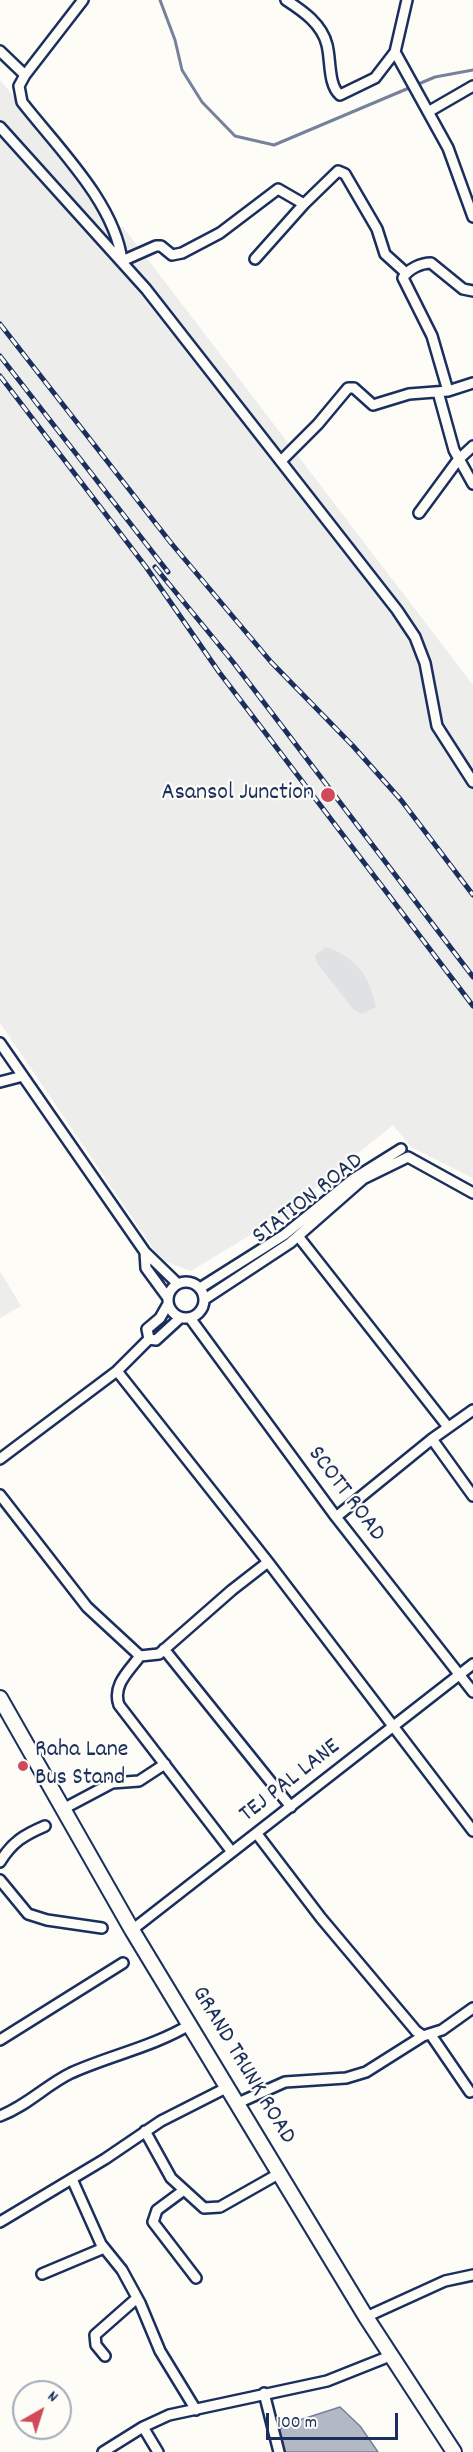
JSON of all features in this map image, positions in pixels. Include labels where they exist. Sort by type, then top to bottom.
[{"type":"main road","name":"GRAND TRUNK ROAD","points":[[0,1698],[5,1718],[63,1809],[132,1930],[390,2356],[454,2452]]},
{"type":"street","points":[[83,0],[19,86],[22,102],[100,203],[119,242],[122,261]]},
{"type":"street","points":[[286,0],[311,18],[325,38],[334,88],[340,96],[375,78],[397,56],[407,0]]},
{"type":"street","points":[[0,51],[25,75]]},
{"type":"street","points":[[397,56],[456,164],[473,217]]},
{"type":"street","points":[[427,109],[473,86]]},
{"type":"street","points":[[0,127],[122,261],[282,460],[397,610],[415,637],[425,663],[437,726],[473,782]]},
{"type":"street","points":[[255,259],[334,172],[342,171],[377,229],[386,254],[406,273]]},
{"type":"street","points":[[122,261],[161,246],[172,255],[182,253],[220,233],[278,189],[304,204]]},
{"type":"street","points":[[473,291],[463,289],[431,263],[424,263],[406,273],[403,278],[432,336],[458,460],[473,484]]},
{"type":"street","points":[[282,460],[318,424],[348,388],[354,388],[373,405],[409,394],[443,391],[473,383]]},
{"type":"street","points":[[419,513],[458,460],[473,446]]},
{"type":"street","points":[[0,1043],[145,1252],[178,1284]]},
{"type":"street","points":[[0,1082],[22,1076]]},
{"type":"street","points":[[404,1153],[473,1193]]},
{"type":"street","name":"STATION ROAD","points":[[205,1299],[236,1276],[279,1252],[363,1179],[404,1153]]},
{"type":"street","name":"STATION ROAD","points":[[200,1288],[284,1235],[353,1179],[404,1153]]},
{"type":"street","points":[[298,1236],[448,1427]]},
{"type":"street","points":[[145,1252],[147,1268],[168,1301],[185,1318]]},
{"type":"street","points":[[149,1339],[156,1340],[185,1318],[202,1310],[205,1299],[200,1288],[190,1282],[178,1284]]},
{"type":"street","points":[[149,1339],[147,1329],[160,1318],[178,1284]]},
{"type":"street","name":"SCOTT ROAD","points":[[185,1318],[473,1692]]},
{"type":"street","points":[[0,1459],[117,1371],[149,1339]]},
{"type":"street","points":[[117,1371],[268,1562],[473,1831]]},
{"type":"street","points":[[336,1517],[432,1439],[473,1410]]},
{"type":"street","points":[[432,1439],[473,1496]]},
{"type":"street","points":[[0,1495],[87,1607],[140,1656],[151,1657],[164,1649],[268,1562]]},
{"type":"street","points":[[164,1649],[291,1807]]},
{"type":"street","points":[[140,1656],[117,1686],[116,1695],[120,1705],[232,1852]]},
{"type":"street","name":"TEJ PAL LANE","points":[[132,1930],[473,1664]]},
{"type":"street","points":[[63,1809],[112,1783],[139,1781],[165,1764]]},
{"type":"street","points":[[0,1862],[11,1844],[21,1836],[45,1826]]},
{"type":"street","points":[[257,1834],[321,1918],[427,2035],[470,2092]]},
{"type":"street","points":[[0,1880],[28,1914],[47,1920],[102,1928]]},
{"type":"street","points":[[0,2040],[123,1963]]},
{"type":"street","points":[[238,2103],[285,2082],[346,2078],[366,2072],[473,2008]]},
{"type":"street","points":[[0,2116],[13,2111],[71,2073],[159,2041],[191,2024]]},
{"type":"street","points":[[0,2222],[72,2179],[145,2131],[228,2087]]},
{"type":"street","points":[[145,2131],[171,2178],[204,2208],[212,2209],[280,2173]]},
{"type":"street","points":[[72,2179],[104,2248],[122,2271],[160,2351],[196,2410]]},
{"type":"street","points":[[184,2190],[157,2210],[153,2222],[196,2278]]},
{"type":"street","points":[[42,2274],[104,2248]]},
{"type":"street","points":[[366,2317],[445,2281],[473,2275]]},
{"type":"street","points":[[105,2356],[96,2345],[95,2335],[136,2298]]},
{"type":"street","points":[[103,2452],[143,2427],[169,2415],[327,2381],[390,2356]]},
{"type":"street","points":[[264,2393],[279,2452]]},
{"type":"street","points":[[143,2427],[158,2452]]},
{"type":"shaded area","points":[[0,80],[99,199],[96,210],[111,228],[123,227],[473,685],[473,1178],[411,1147],[393,1125],[311,1191],[293,1212],[270,1223],[191,1271],[161,1260],[0,1023]]},
{"type":"shaded area","points":[[326,947],[337,951],[354,963],[366,977],[376,1007],[361,1014],[353,1009],[317,963],[315,955]]},
{"type":"shaded area","points":[[0,1271],[21,1306],[0,1318]]},
{"type":"shaded area","points":[[340,2407],[360,2426],[378,2452],[282,2452],[279,2431],[284,2425]]},
{"type":"waterway","points":[[160,0],[175,40],[182,70],[202,102],[235,136],[274,145],[435,77],[473,70]]},
{"type":"railway","points":[[0,324],[171,543],[271,662],[353,746],[401,800],[473,895]]},
{"type":"railway","points":[[0,356],[168,572]]},
{"type":"railway","points":[[0,376],[146,567],[219,672],[473,1006]]},
{"type":"railway","points":[[155,567],[233,662],[473,977]]},
{"type":"place","name":"Asansol Junction","points":[[328,795]]},
{"type":"place","name":"Raha Lane Bus Stand","points":[[23,1766]]}]
